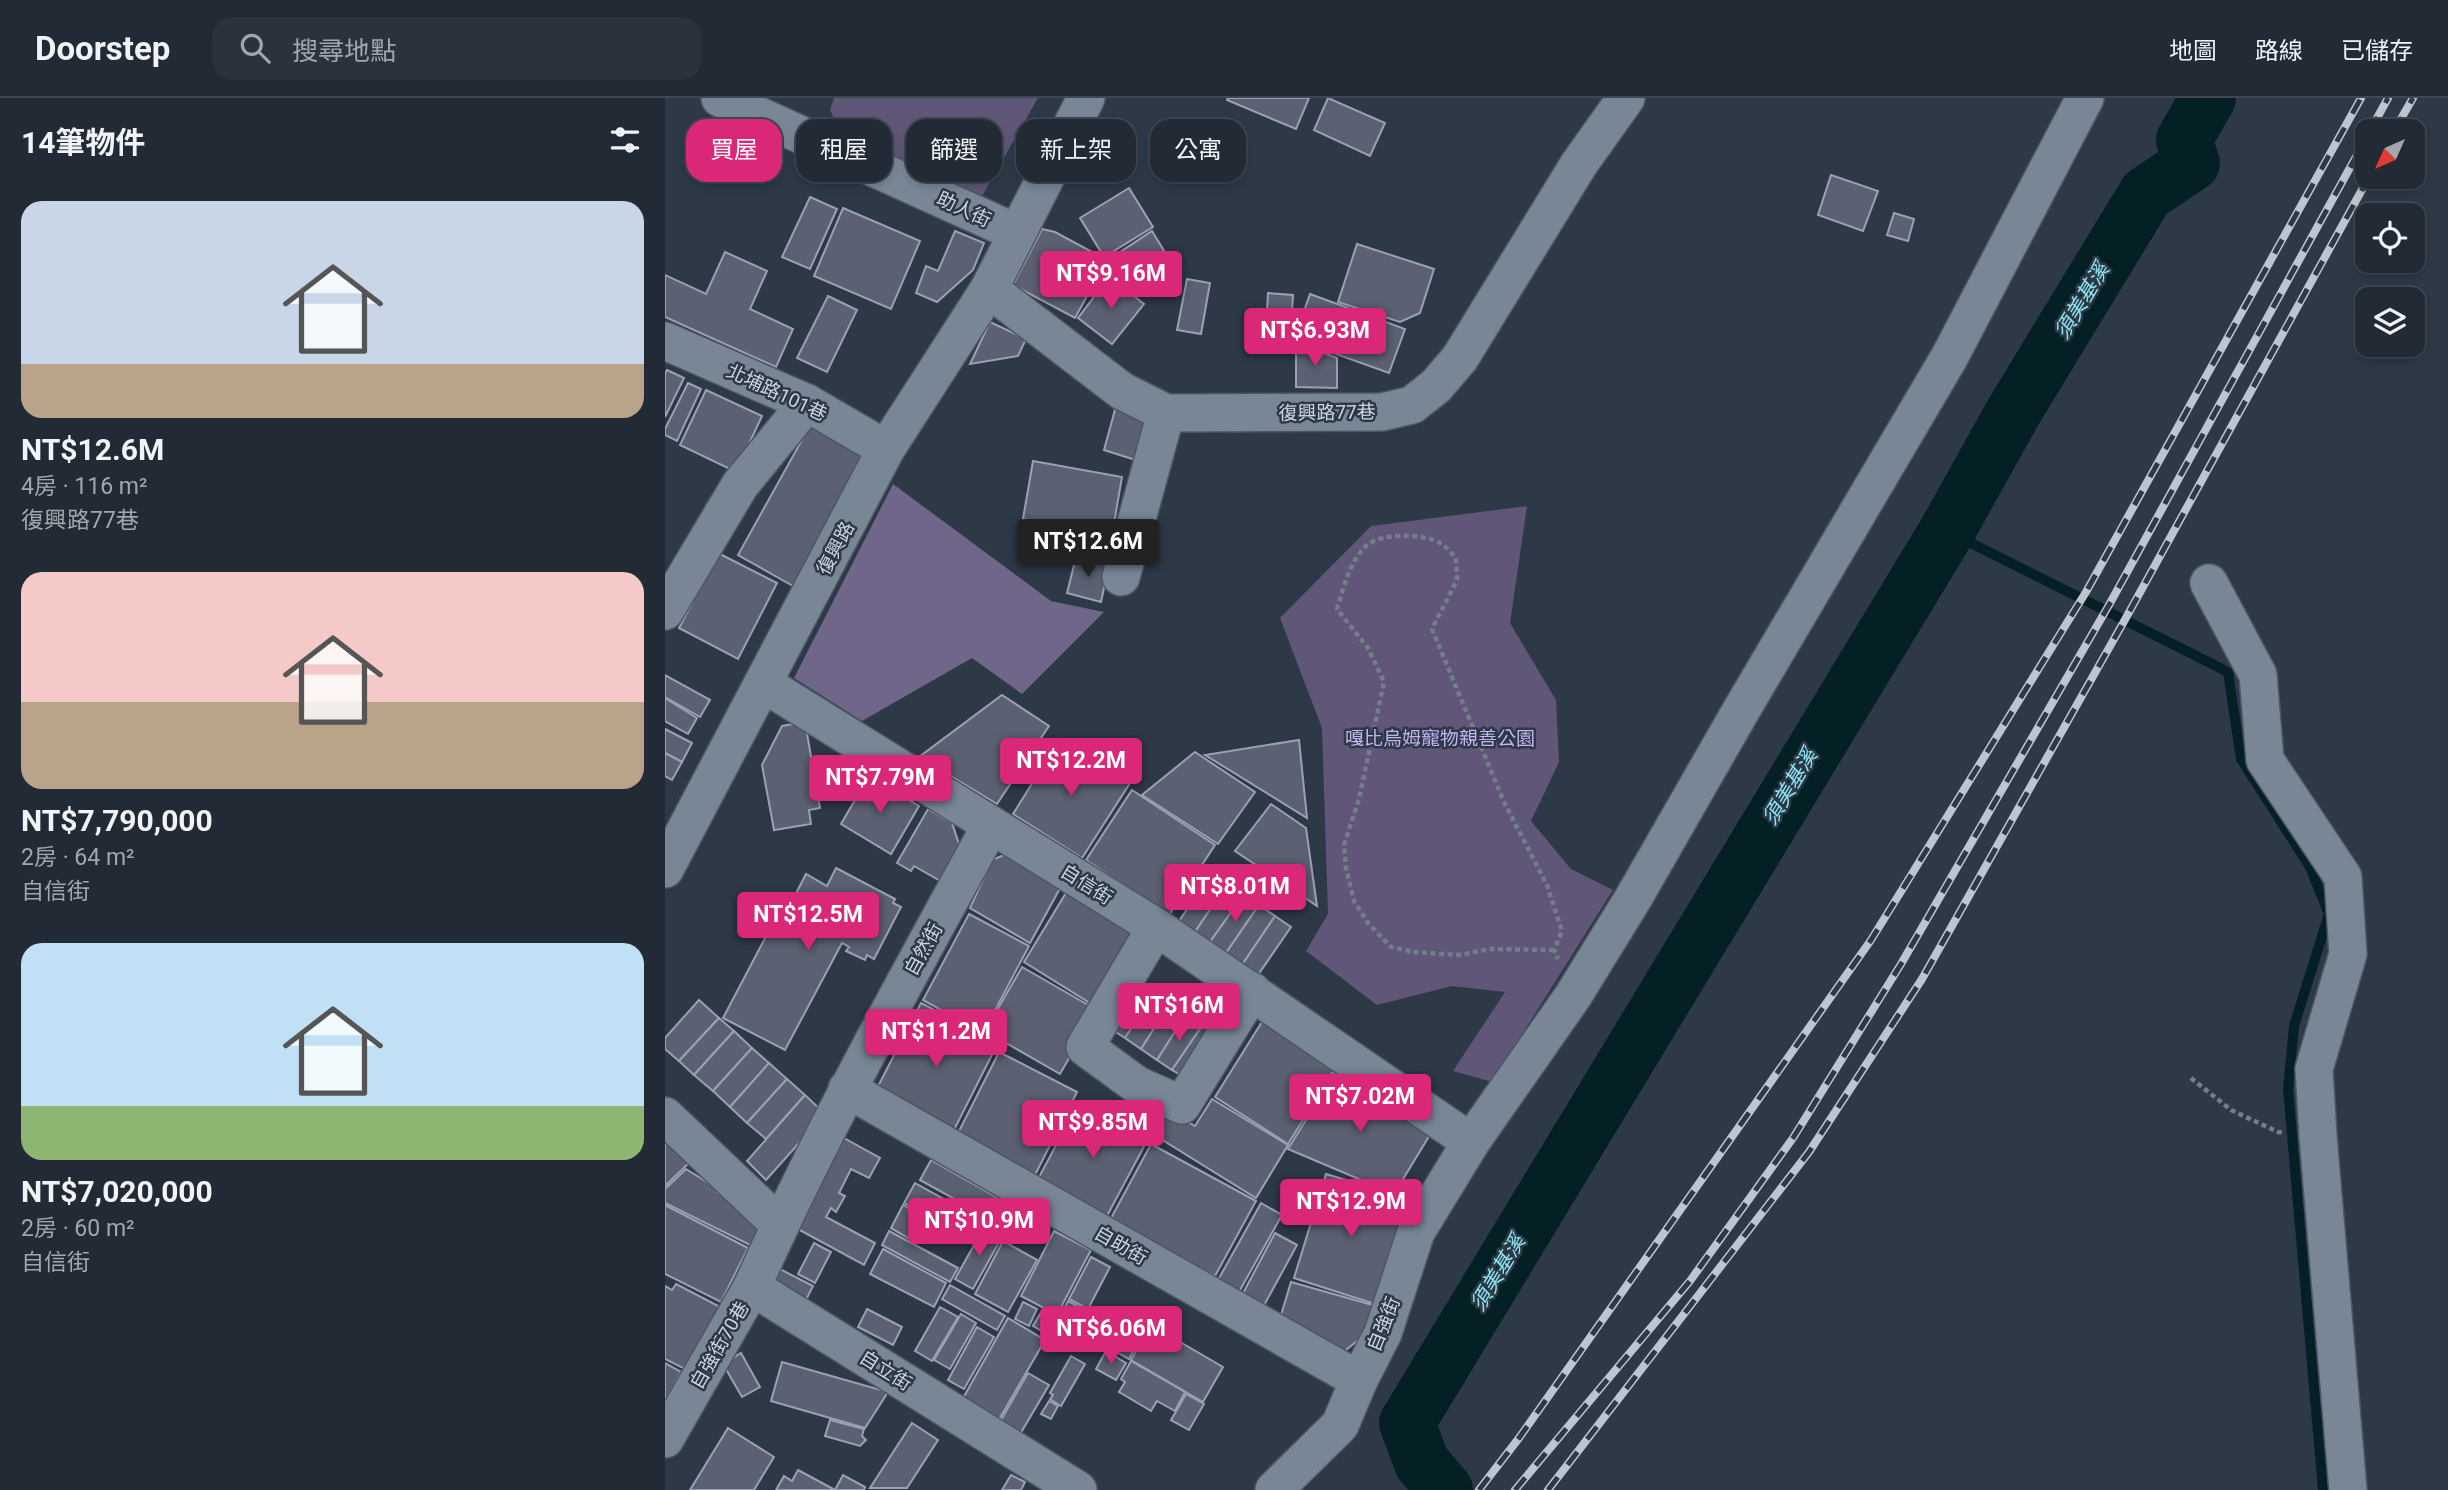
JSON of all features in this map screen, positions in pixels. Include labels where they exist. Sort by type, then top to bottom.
[{"type":"street","name":"助人街","points":[[720,98],[1017,233]]},
{"type":"street","name":"復興路","points":[[665,869],[887,449],[989,289],[1086,98]]},
{"type":"street","name":"復興路77巷","points":[[989,289],[1122,391],[1166,413],[1383,412],[1412,405],[1436,386],[1459,358],[1579,164],[1626,98]]},
{"type":"street","name":"自強街","points":[[1274,1490],[1340,1425],[1383,1333],[1416,1232],[1471,1142],[1573,996],[1634,897],[1739,713],[1951,356],[2085,98]]},
{"type":"street","name":"北埔路101巷","points":[[665,341],[807,404],[887,449]]},
{"type":"street","points":[[665,611],[740,485],[807,404]]},
{"type":"street","points":[[1121,577],[1166,413]]},
{"type":"street","points":[[2209,583],[2258,674],[2265,760],[2343,877],[2349,954],[2314,1069],[2348,1490]]},
{"type":"street","name":"自信街","points":[[764,684],[1156,927],[1471,1142]]},
{"type":"street","name":"自然街","points":[[779,1224],[847,1089],[991,825]]},
{"type":"street","points":[[1156,927],[1085,1047],[1137,1085],[1182,1105],[1252,991]]},
{"type":"street","name":"自助街","points":[[847,1089],[1359,1380]]},
{"type":"street","points":[[665,1116],[779,1224],[752,1287]]},
{"type":"street","name":"自強街70巷","points":[[665,1439],[752,1287]]},
{"type":"street","name":"自立街","points":[[752,1287],[1078,1490]]},
{"type":"path","points":[[1555,950],[1490,949],[1459,955],[1414,952],[1391,947],[1368,923],[1354,901],[1344,845],[1359,799],[1384,682],[1368,648],[1337,609],[1348,572],[1368,544],[1387,537],[1411,535],[1440,542],[1456,558],[1457,580],[1432,629],[1504,803],[1547,885],[1562,931],[1555,950],[1573,996]]},
{"type":"path","points":[[2191,1078],[2231,1110],[2278,1132],[2318,1136]]},
{"type":"green space","points":[[834,98],[1038,98],[1026,119],[1016,119],[1016,136],[1002,161],[1002,119],[906,119],[906,166],[892,159],[892,119],[834,119],[830,110]]},
{"type":"green space","points":[[937,182],[990,182],[978,203]]},
{"type":"green space","name":"嘎比烏姆寵物親善公園","points":[[1527,506],[1510,623],[1556,700],[1559,762],[1531,821],[1571,869],[1613,890],[1492,1082],[1453,1071],[1505,992],[1452,986],[1377,1005],[1306,951],[1328,914],[1322,728],[1280,618],[1371,526]]},
{"type":"shaded area","points":[[893,484],[1051,601],[1104,612],[1022,694],[972,658],[862,721],[794,678]]},
{"type":"building","points":[[1309,98],[1296,129],[1227,100]]},
{"type":"building","points":[[1328,98],[1385,123],[1370,156],[1314,130]]},
{"type":"building","points":[[1831,175],[1878,191],[1863,231],[1818,215]]},
{"type":"building","points":[[1129,188],[1153,227],[1104,257],[1080,218]]},
{"type":"building","points":[[810,197],[837,209],[810,269],[782,257]]},
{"type":"building","points":[[843,208],[920,241],[891,309],[814,276]]},
{"type":"building","points":[[1894,213],[1914,219],[1908,241],[1887,235]]},
{"type":"building","points":[[1042,229],[1055,232],[1107,260],[1075,318],[1013,285]]},
{"type":"building","points":[[955,231],[984,243],[973,270],[937,302],[916,293],[926,266],[938,271]]},
{"type":"building","points":[[1152,231],[1169,259],[1128,285],[1111,258]]},
{"type":"building","points":[[1357,244],[1434,269],[1420,313],[1400,322],[1338,302]]},
{"type":"building","points":[[725,252],[767,271],[750,309],[793,329],[776,367],[665,317],[665,275],[706,294]]},
{"type":"building","points":[[1109,277],[1144,304],[1112,344],[1078,318]]},
{"type":"building","points":[[1187,279],[1210,283],[1201,334],[1177,330]]},
{"type":"building","points":[[1268,293],[1293,295],[1290,347],[1265,346]]},
{"type":"building","points":[[1310,294],[1405,329],[1389,373],[1294,339]]},
{"type":"building","points":[[828,296],[857,310],[827,372],[797,358]]},
{"type":"building","points":[[990,322],[1026,339],[1018,356],[970,364]]},
{"type":"building","points":[[1296,342],[1337,358],[1337,388],[1296,387]]},
{"type":"building","points":[[667,370],[684,378],[665,417],[665,374]]},
{"type":"building","points":[[688,383],[701,389],[677,441],[665,435],[665,429]]},
{"type":"building","points":[[706,390],[762,416],[736,472],[680,445]]},
{"type":"building","points":[[1116,406],[1158,419],[1145,463],[1104,450]]},
{"type":"building","points":[[813,420],[868,451],[793,586],[738,555]]},
{"type":"building","points":[[1033,461],[1122,477],[1112,535],[1023,519]]},
{"type":"building","points":[[1043,533],[1077,538],[1074,557],[1040,552]]},
{"type":"building","points":[[718,553],[777,583],[738,659],[679,628]]},
{"type":"building","points":[[1076,557],[1109,565],[1101,602],[1067,593]]},
{"type":"building","points":[[665,675],[710,700],[700,717],[665,697]]},
{"type":"building","points":[[1002,695],[1049,726],[997,804],[919,757]]},
{"type":"building","points":[[665,698],[697,718],[688,734],[665,721]]},
{"type":"building","points":[[805,722],[820,808],[809,810],[811,824],[774,830],[762,765],[782,726]]},
{"type":"building","points":[[665,729],[692,743],[682,762],[665,753]]},
{"type":"building","points":[[1060,739],[1130,783],[1082,858],[1013,814]]},
{"type":"building","points":[[1299,740],[1307,818],[1205,755]]},
{"type":"building","points":[[1195,752],[1255,792],[1218,844],[1142,795]]},
{"type":"building","points":[[665,753],[682,762],[672,780],[665,776]]},
{"type":"building","points":[[869,776],[919,806],[891,854],[841,824]]},
{"type":"building","points":[[1132,790],[1215,845],[1169,915],[1086,860]]},
{"type":"building","points":[[1271,804],[1306,828],[1317,906],[1235,851]]},
{"type":"building","points":[[928,809],[952,823],[961,850],[942,882],[914,866],[911,871],[897,863]]},
{"type":"building","points":[[1013,851],[1064,881],[1030,943],[970,908],[992,860]]},
{"type":"building","points":[[836,868],[895,899],[893,903],[901,907],[874,959],[867,955],[865,960],[846,951],[849,947],[842,943],[785,1050],[723,1018],[782,906],[788,909],[806,874],[827,886]]},
{"type":"building","points":[[1212,873],[1228,883],[1195,932],[1179,921]]},
{"type":"building","points":[[1228,883],[1244,894],[1210,942],[1195,932]]},
{"type":"building","points":[[1069,888],[1143,934],[1098,1008],[1024,962]]},
{"type":"building","points":[[1244,894],[1259,905],[1226,953],[1210,942]]},
{"type":"building","points":[[1259,905],[1275,916],[1242,965],[1226,953]]},
{"type":"building","points":[[969,914],[1029,946],[983,1033],[923,1000]]},
{"type":"building","points":[[1275,916],[1291,927],[1258,975],[1242,965]]},
{"type":"building","points":[[1022,967],[1097,1010],[1060,1074],[985,1031]]},
{"type":"building","points":[[1137,984],[1153,995],[1125,1038],[1109,1028]]},
{"type":"building","points":[[1153,995],[1169,1005],[1141,1049],[1125,1038]]},
{"type":"building","points":[[699,1000],[719,1018],[679,1061],[665,1049],[665,1038]]},
{"type":"building","points":[[921,1003],[998,1043],[952,1134],[874,1094]]},
{"type":"building","points":[[1169,1005],[1185,1016],[1157,1060],[1141,1049]]},
{"type":"building","points":[[1185,1016],[1202,1026],[1172,1070],[1157,1060]]},
{"type":"building","points":[[1265,1017],[1338,1064],[1288,1144],[1215,1097]]},
{"type":"building","points":[[719,1018],[734,1031],[694,1075],[679,1061]]},
{"type":"building","points":[[1202,1026],[1217,1037],[1189,1080],[1172,1070]]},
{"type":"building","points":[[734,1031],[752,1048],[713,1091],[694,1075]]},
{"type":"building","points":[[752,1048],[769,1063],[730,1107],[713,1091]]},
{"type":"building","points":[[999,1052],[1077,1092],[1034,1177],[956,1137]]},
{"type":"building","points":[[769,1063],[787,1079],[747,1123],[730,1107]]},
{"type":"building","points":[[1339,1067],[1431,1133],[1394,1194],[1288,1149]]},
{"type":"building","points":[[787,1079],[805,1095],[766,1139],[747,1123]]},
{"type":"building","points":[[805,1095],[825,1114],[766,1180],[747,1161]]},
{"type":"building","points":[[1212,1099],[1288,1145],[1256,1198],[1148,1131],[1163,1107],[1195,1126]]},
{"type":"building","points":[[1078,1104],[1147,1141],[1107,1216],[1038,1179]]},
{"type":"building","points":[[844,1138],[880,1158],[869,1178],[851,1169],[839,1193],[845,1196],[836,1212],[831,1208],[826,1217],[875,1243],[864,1265],[796,1228]]},
{"type":"building","points":[[665,1139],[689,1163],[665,1186]]},
{"type":"building","points":[[1151,1144],[1256,1201],[1215,1276],[1110,1220]]},
{"type":"building","points":[[931,1160],[1000,1199],[989,1218],[920,1180]]},
{"type":"building","points":[[686,1169],[760,1218],[761,1231],[752,1246],[665,1203],[665,1189]]},
{"type":"building","points":[[1326,1174],[1407,1198],[1375,1304],[1294,1278]]},
{"type":"building","points":[[915,1183],[983,1221],[972,1242],[904,1203]]},
{"type":"building","points":[[1261,1203],[1282,1215],[1239,1292],[1218,1280]]},
{"type":"building","points":[[665,1205],[748,1248],[721,1302],[665,1274]]},
{"type":"building","points":[[903,1205],[922,1216],[910,1239],[891,1228]]},
{"type":"building","points":[[984,1227],[1002,1237],[973,1289],[955,1279]]},
{"type":"building","points":[[889,1231],[958,1268],[950,1282],[882,1245]]},
{"type":"building","points":[[1054,1231],[1091,1250],[1057,1315],[1021,1296]]},
{"type":"building","points":[[1275,1233],[1297,1245],[1262,1309],[1241,1297]]},
{"type":"building","points":[[1003,1241],[1037,1260],[1008,1312],[975,1294]]},
{"type":"building","points":[[814,1243],[831,1252],[815,1283],[798,1274]]},
{"type":"building","points":[[883,1249],[946,1283],[934,1307],[870,1274]]},
{"type":"building","points":[[1091,1257],[1110,1267],[1088,1309],[1069,1299]]},
{"type":"building","points":[[774,1266],[813,1286],[805,1302],[766,1281]]},
{"type":"building","points":[[1291,1282],[1376,1306],[1370,1331],[1342,1353],[1281,1315]]},
{"type":"building","points":[[676,1284],[720,1307],[687,1370],[665,1359],[665,1286],[672,1290]]},
{"type":"building","points":[[950,1285],[1005,1316],[997,1330],[942,1299]]},
{"type":"building","points":[[1068,1301],[1087,1311],[1076,1332],[1057,1322]]},
{"type":"building","points":[[1023,1302],[1037,1309],[1029,1326],[1015,1319]]},
{"type":"building","points":[[940,1307],[958,1317],[932,1361],[915,1351]]},
{"type":"building","points":[[867,1309],[902,1327],[893,1345],[858,1327]]},
{"type":"building","points":[[1042,1311],[1056,1320],[1047,1334],[1033,1326]]},
{"type":"building","points":[[1126,1311],[1148,1322],[1129,1359],[1108,1347]]},
{"type":"building","points":[[961,1314],[976,1323],[950,1369],[934,1360]]},
{"type":"building","points":[[1008,1318],[1045,1340],[993,1430],[957,1409]]},
{"type":"building","points":[[1151,1325],[1223,1367],[1203,1402],[1131,1360]]},
{"type":"building","points":[[977,1327],[994,1337],[964,1389],[948,1380]]},
{"type":"building","points":[[1106,1351],[1126,1363],[1116,1380],[1096,1369]]},
{"type":"building","points":[[741,1353],[760,1387],[742,1397],[723,1364]]},
{"type":"building","points":[[1071,1356],[1085,1364],[1061,1406],[1050,1399],[1053,1395],[1050,1393]]},
{"type":"building","points":[[1131,1361],[1185,1392],[1175,1411],[1157,1401],[1151,1411],[1119,1392],[1125,1382],[1121,1379]]},
{"type":"building","points":[[782,1362],[888,1392],[865,1428],[771,1401]]},
{"type":"building","points":[[665,1363],[681,1372],[666,1400],[665,1400]]},
{"type":"building","points":[[1028,1373],[1049,1385],[1013,1446],[993,1434]]},
{"type":"building","points":[[1186,1394],[1204,1404],[1189,1430],[1171,1420]]},
{"type":"building","points":[[1049,1401],[1058,1406],[1051,1419],[1041,1414]]},
{"type":"building","points":[[830,1420],[864,1429],[862,1436],[866,1440],[860,1446],[825,1436]]},
{"type":"building","points":[[912,1423],[938,1440],[907,1488],[870,1488]]},
{"type":"building","points":[[728,1428],[774,1457],[754,1490],[690,1490]]},
{"type":"building","points":[[798,1470],[835,1490],[776,1490],[784,1476],[792,1481]]},
{"type":"building","points":[[843,1475],[865,1487],[864,1490],[835,1490]]},
{"type":"building","points":[[1011,1475],[1025,1482],[1021,1490],[1002,1490]]},
{"type":"waterway","name":"須美基溪","points":[[1445,1490],[1422,1463],[1407,1423],[1947,531],[2014,411],[2146,194],[2192,163],[2184,140],[2208,98]]},
{"type":"waterway","points":[[1947,531],[2228,672],[2241,759],[2310,867],[2329,914],[2294,1026],[2288,1089],[2323,1490]]},
{"type":"railway","points":[[1479,1490],[1519,1438],[1871,940],[2086,592],[2361,98]]},
{"type":"railway","points":[[2377,119],[2388,98]]},
{"type":"railway","points":[[2401,119],[2413,98]]},
{"type":"railway","points":[[1515,1490],[1690,1281],[1793,1138],[1901,964],[2109,605],[2355,159]]},
{"type":"railway","points":[[1548,1490],[1809,1152],[1922,979],[2127,616],[2362,189]]}]
